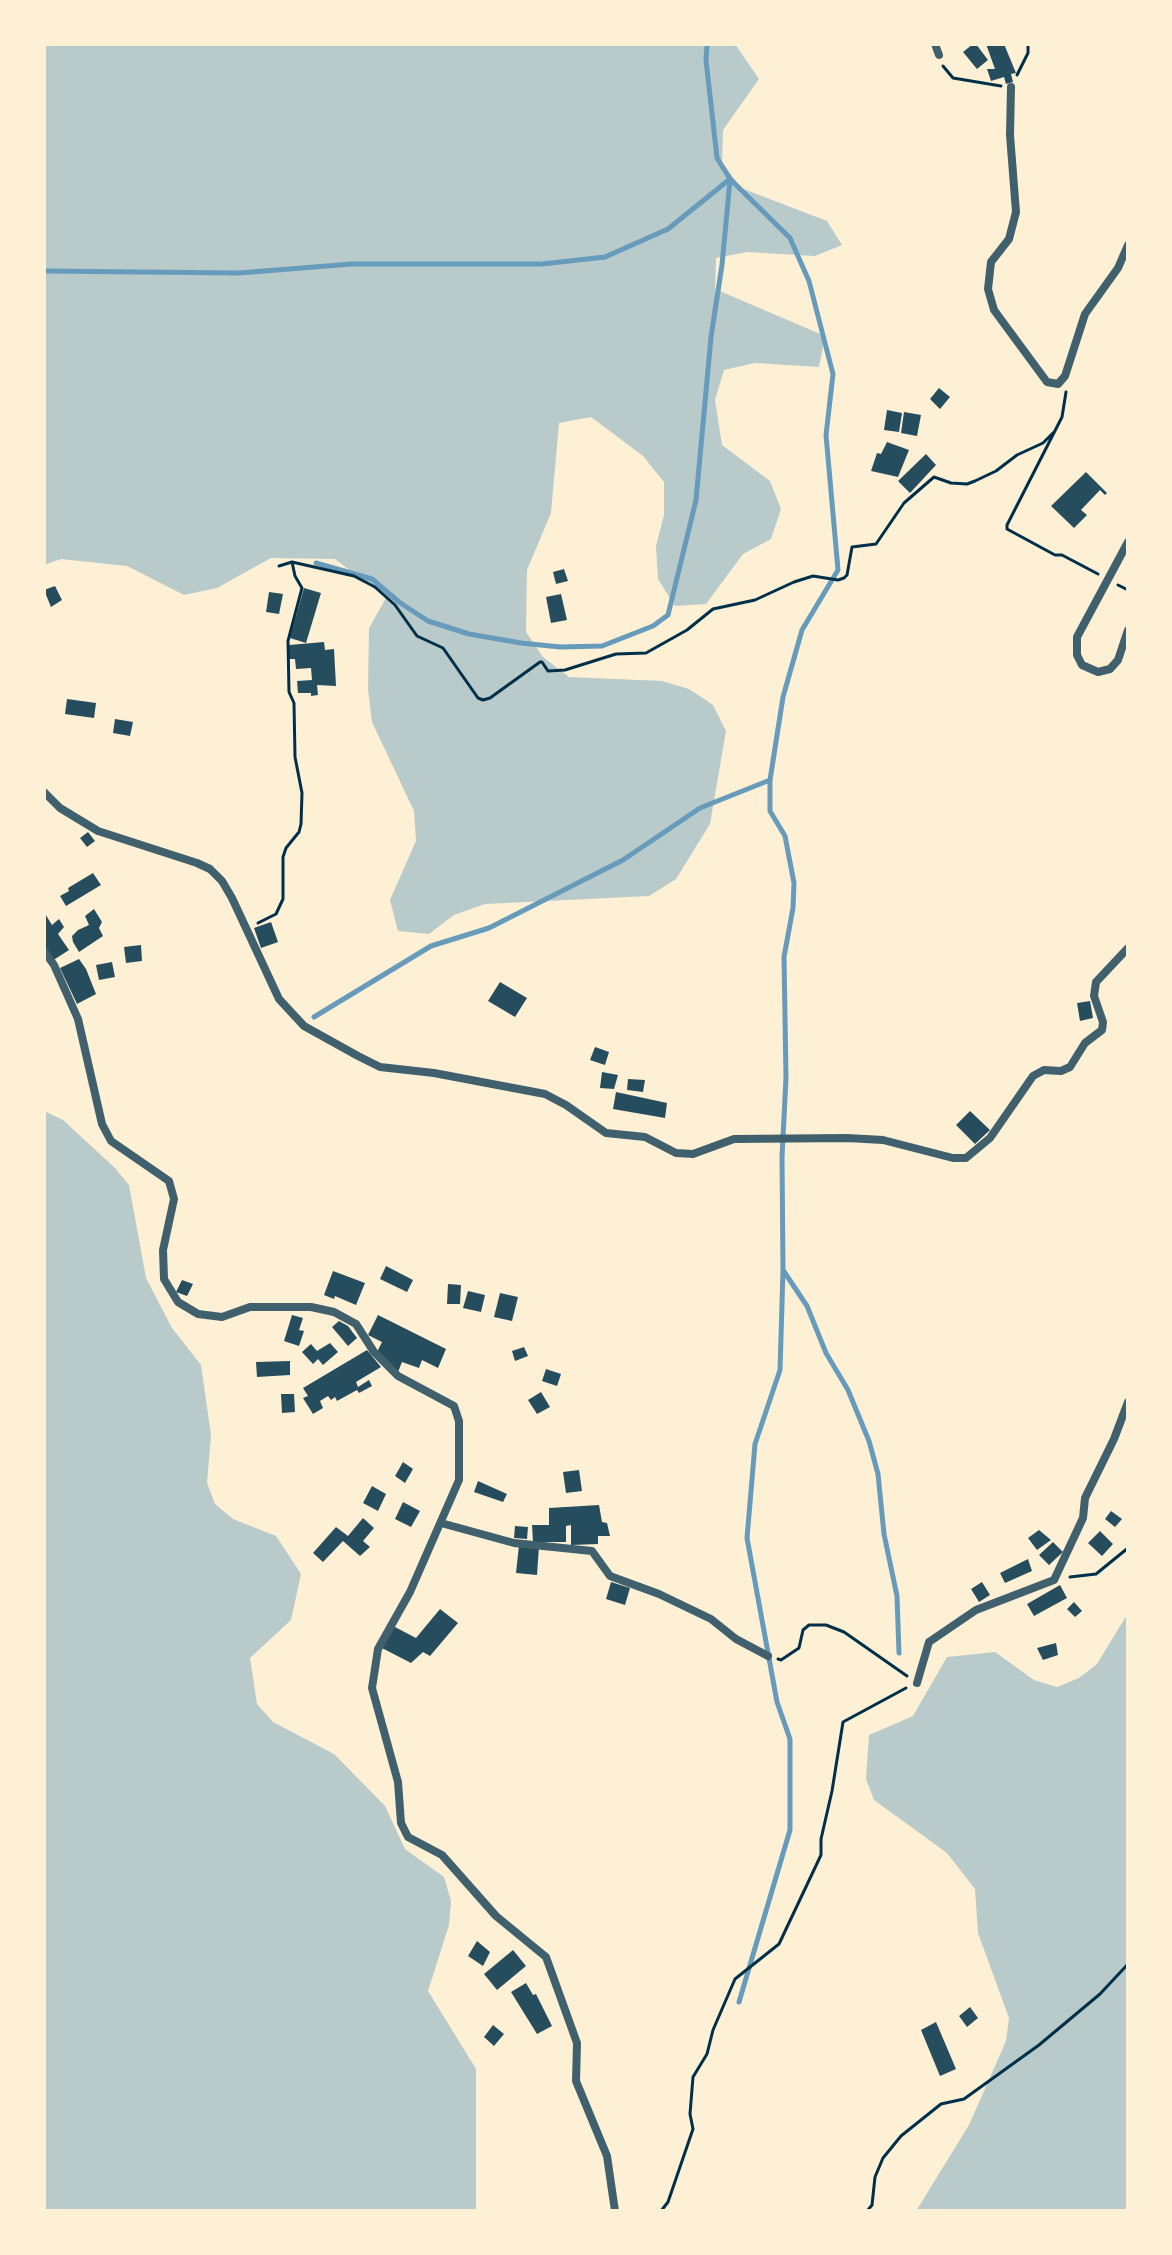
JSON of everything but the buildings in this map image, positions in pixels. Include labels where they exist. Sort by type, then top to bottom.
[{"type":"street","points":[[935,44],[939,55]]},
{"type":"street","points":[[1011,87],[1010,135],[1016,212],[1009,239],[991,262],[988,289],[994,310],[1047,382],[1061,382],[1071,362],[1085,314],[1118,268],[1128,245]]},
{"type":"street","points":[[1128,542],[1077,637],[1077,655],[1082,665],[1098,672],[1110,669],[1118,660],[1128,630]]},
{"type":"street","points":[[44,792],[60,808],[98,831],[210,869],[222,881],[248,927],[279,999],[304,1026],[380,1067],[434,1073],[545,1094],[606,1133],[645,1137],[676,1153],[693,1154],[734,1139],[847,1138],[883,1140],[953,1158],[966,1158],[990,1138],[1033,1076],[1044,1070],[1061,1071],[1070,1067],[1085,1043],[1102,1030],[1103,1022],[1094,996],[1096,982],[1128,948]]},
{"type":"street","points":[[44,951],[54,965],[78,1019],[102,1124],[111,1141],[169,1181],[174,1199],[163,1250],[164,1279],[178,1302],[198,1314],[222,1317],[250,1307],[311,1307],[334,1312],[356,1324],[374,1352],[398,1376],[454,1406],[459,1421],[459,1480],[410,1592],[378,1649],[372,1688],[398,1782],[401,1823],[408,1837],[442,1855],[496,1916],[546,1957],[577,2043],[576,2081],[607,2156],[615,2211]]},
{"type":"street","points":[[917,1683],[929,1642],[976,1610],[1054,1580],[1083,1518],[1085,1498],[1128,1402]]},
{"type":"street","points":[[441,1523],[514,1543],[592,1551],[610,1576],[659,1594],[711,1619],[736,1639],[768,1656]]},
{"type":"path","points":[[939,55],[945,71],[953,78],[1011,87],[1028,53],[1028,44]]},
{"type":"path","points":[[1061,382],[1066,391],[1065,407],[1007,529],[1108,579]]},
{"type":"path","points":[[279,566],[292,562],[354,576],[375,587],[395,605],[417,636],[443,648],[478,698],[483,700],[540,662],[548,671],[565,670],[616,654],[646,653],[687,630],[713,609],[755,600],[808,577],[844,578],[852,547],[876,544],[904,503],[934,477],[951,483],[975,481],[1043,443],[1054,432]]},
{"type":"path","points":[[248,927],[276,914],[283,899],[283,857],[301,824],[302,793],[295,757],[294,703],[289,692],[288,641],[302,588],[292,562]]},
{"type":"path","points":[[1054,1580],[1096,1574],[1128,1548]]},
{"type":"path","points":[[661,2211],[668,2202],[693,2129],[690,2114],[693,2077],[707,2054],[713,2030],[735,1979],[779,1944],[821,1855],[821,1839],[843,1722],[917,1683],[844,1632],[826,1625],[809,1625],[803,1630],[799,1648],[781,1660],[768,1656]]},
{"type":"path","points":[[867,2211],[872,2205],[875,2177],[883,2158],[901,2136],[941,2104],[964,2099],[1039,2045],[1100,1994],[1128,1964]]},
{"type":"shaded area","points":[[44,44],[735,44],[759,79],[723,130],[722,162],[741,188],[827,221],[842,245],[815,256],[747,252],[716,258],[715,289],[825,336],[819,367],[755,363],[724,370],[715,400],[722,445],[770,481],[781,509],[771,539],[743,554],[706,604],[675,606],[658,579],[656,546],[664,515],[664,482],[643,456],[591,417],[559,423],[551,513],[527,570],[526,632],[543,657],[569,677],[662,681],[689,689],[713,705],[726,731],[710,824],[676,879],[649,896],[485,904],[454,915],[429,934],[398,931],[390,900],[416,841],[414,811],[372,722],[368,690],[369,628],[386,598],[335,559],[271,558],[217,588],[184,595],[127,566],[61,559],[44,565]]},
{"type":"shaded area","points":[[44,1111],[63,1120],[129,1185],[146,1278],[172,1328],[201,1365],[211,1435],[207,1483],[215,1504],[233,1519],[276,1536],[301,1574],[291,1620],[250,1658],[257,1704],[273,1722],[334,1754],[385,1806],[405,1849],[444,1877],[451,1901],[449,1925],[428,1991],[476,2069],[476,2211],[44,2211]]},
{"type":"shaded area","points":[[1128,1613],[1128,2211],[916,2211],[969,2125],[1006,2041],[1009,2018],[978,1933],[975,1889],[947,1853],[874,1800],[866,1779],[869,1735],[913,1716],[947,1657],[995,1652],[1034,1680],[1057,1687],[1079,1678],[1097,1664]]},
{"type":"waterway","points":[[707,44],[717,158],[730,179],[790,238],[809,281],[833,374],[826,435],[838,570],[802,630],[783,697],[770,780],[770,811],[785,836],[794,883],[784,957],[786,1078],[780,1370],[755,1444],[747,1538],[777,1702],[790,1739],[790,1830],[739,2002]]},
{"type":"waterway","points":[[44,271],[239,273],[352,264],[542,264],[605,257],[668,229],[730,179]]},
{"type":"waterway","points":[[316,563],[372,579],[428,621],[469,634],[521,643],[560,647],[602,646],[653,626],[668,615],[696,500],[730,180]]},
{"type":"waterway","points":[[314,1017],[431,946],[489,928],[623,860],[700,808],[770,780]]},
{"type":"waterway","points":[[783,1270],[807,1306],[869,1441],[878,1474],[884,1534],[897,1596],[899,1653]]}]
